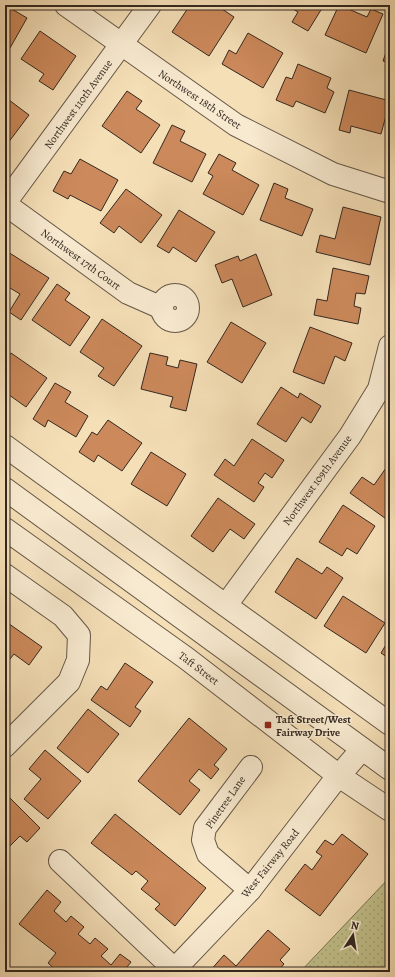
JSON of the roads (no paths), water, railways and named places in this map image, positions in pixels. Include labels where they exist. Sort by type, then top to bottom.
[{"type":"street","name":"Northwest 18th Street","points":[[66,5],[236,125],[333,174],[390,192]]},
{"type":"street","name":"Northwest 110th Avenue","points":[[5,204],[150,5]]},
{"type":"street","name":"Northwest 17th Court","points":[[5,204],[128,293],[162,308]]},
{"type":"street","name":"Northwest 109th Avenue","points":[[226,605],[350,436],[379,389],[390,346]]},
{"type":"street","points":[[5,446],[390,724]]},
{"type":"street","points":[[5,489],[390,769]]},
{"type":"street","name":"Taft Street","points":[[5,529],[186,658],[339,776],[390,810]]},
{"type":"street","points":[[5,575],[63,616],[79,635],[78,660],[69,682],[5,746]]},
{"type":"street","name":"West Fairway Road","points":[[173,971],[250,890],[339,776],[362,749]]},
{"type":"street","name":"Pinetree Lane","points":[[250,766],[205,828],[203,840],[208,854],[250,890]]},
{"type":"street","points":[[60,861],[173,971]]},
{"type":"place","name":"Taft Street/West Fairway Drive","points":[[268,725]]}]
